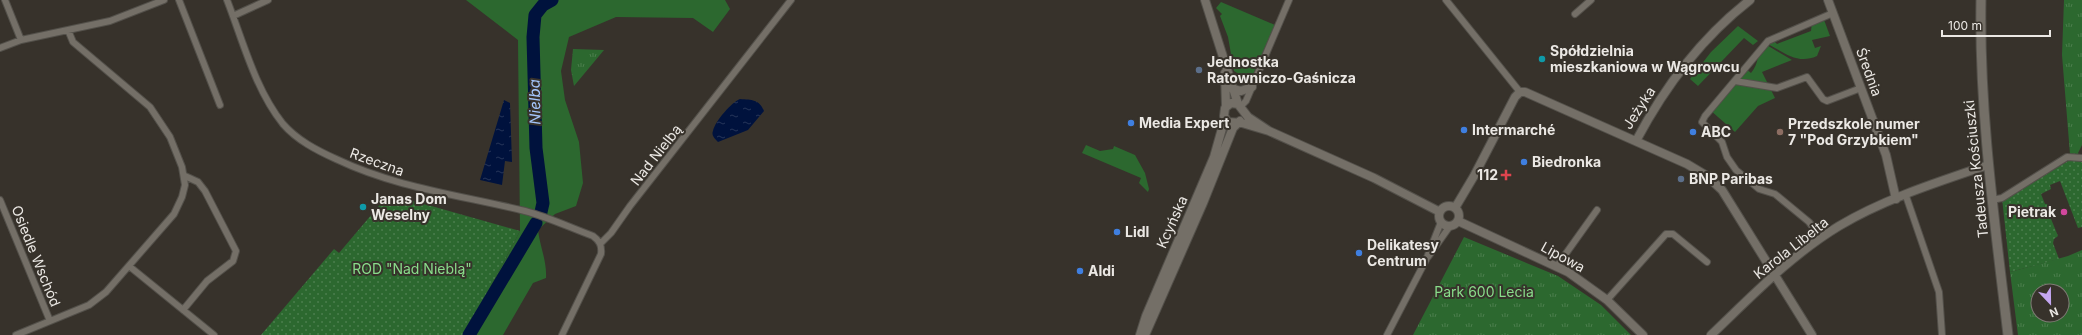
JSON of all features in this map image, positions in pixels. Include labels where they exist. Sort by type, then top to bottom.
[{"type":"main road","name":"Tadeusza Kościuszki","points":[[1980,0],[1982,96],[1988,165],[2008,335]]},
{"type":"street","points":[[6,0],[21,40]]},
{"type":"street","points":[[0,48],[21,40],[123,18],[164,0]]},
{"type":"street","points":[[179,0],[220,105]]},
{"type":"street","name":"Rzeczna","points":[[227,0],[257,78],[271,106],[287,128],[307,144],[341,161],[385,179],[432,192],[527,212],[593,236],[600,244]]},
{"type":"street","points":[[233,16],[268,0]]},
{"type":"street","name":"Nad Nielbą","points":[[600,244],[611,233],[630,206],[791,0]]},
{"type":"street","points":[[1205,0],[1225,66],[1241,107],[1248,117],[1268,131]]},
{"type":"street","points":[[1237,122],[1241,119],[1241,107],[1246,101],[1252,88],[1288,0]]},
{"type":"street","points":[[1446,0],[1520,92],[1514,97],[1474,176],[1455,208]]},
{"type":"street","points":[[1575,14],[1591,0]]},
{"type":"street","name":"Jeżyka","points":[[1520,92],[1525,92],[1542,98],[1636,141],[1666,92],[1693,54],[1714,31],[1750,0]]},
{"type":"street","name":"Średnia","points":[[1828,0],[1886,155],[1896,200]]},
{"type":"street","points":[[1821,238],[1809,222],[1775,194],[1759,189],[1736,170],[1727,157],[1722,142],[1702,122],[1705,116],[1771,38],[1833,13]]},
{"type":"street","points":[[16,335],[96,300],[129,266],[174,214],[182,197],[185,176],[170,137],[150,107],[73,42],[68,30]]},
{"type":"street","points":[[1225,66],[1226,106],[1223,113],[1224,118],[1231,123],[1237,122],[1268,131],[1374,178],[1440,212]]},
{"type":"street","points":[[1735,81],[1776,88],[1807,78],[1823,99],[1827,101],[1861,88]]},
{"type":"street","points":[[1233,89],[1241,91],[1252,88]]},
{"type":"street","points":[[1226,106],[1233,103],[1241,107]]},
{"type":"street","name":"Kcyńska","points":[[1140,335],[1146,316],[1214,158],[1224,118]]},
{"type":"street","name":"Kcyńska","points":[[1145,335],[1203,203],[1230,133],[1237,122]]},
{"type":"street","points":[[1636,141],[1696,169],[1718,185],[1812,335]]},
{"type":"street","points":[[1992,200],[2002,198],[2067,157],[2082,158]]},
{"type":"street","name":"Karola Libelta","points":[[1711,335],[1775,275],[1821,238],[1855,217],[1988,165]]},
{"type":"street","points":[[183,310],[208,281],[236,256],[236,251],[205,191],[198,182],[185,176]]},
{"type":"street","points":[[1906,196],[1939,292],[1942,335]]},
{"type":"street","name":"Osiedle Wschód","points":[[0,200],[50,321]]},
{"type":"street","points":[[1426,260],[1450,226],[1458,222],[1460,215],[1455,208],[1448,206],[1440,212]]},
{"type":"street","points":[[1557,266],[1597,210]]},
{"type":"street","points":[[1387,335],[1426,260],[1441,222],[1440,212]]},
{"type":"street","points":[[1441,222],[1450,226]]},
{"type":"street","name":"Lipowa","points":[[1458,222],[1557,266],[1579,279],[1607,300],[1643,335]]},
{"type":"street","points":[[1607,300],[1666,234],[1673,234],[1707,262]]},
{"type":"street","points":[[562,335],[600,258],[602,252],[600,244]]},
{"type":"street","points":[[129,266],[214,335]]},
{"type":"green space","points":[[466,0],[725,0],[730,9],[713,32],[693,18],[616,17],[569,37],[561,71],[565,100],[579,142],[583,183],[576,206],[555,214],[538,230],[546,278],[533,283],[503,335],[465,335],[520,231],[518,40]]},
{"type":"green space","points":[[2064,0],[2082,0],[2082,145],[2078,153],[2070,154],[2062,55]]},
{"type":"green space","points":[[1221,2],[1275,25],[1250,81],[1234,71],[1228,37],[1220,16],[1222,14],[1216,8]]},
{"type":"green space","points":[[1823,17],[1830,36],[1812,40],[1815,48],[1821,46],[1817,56],[1803,59],[1797,58],[1766,43],[1771,38],[1777,44],[1811,31],[1812,22]]},
{"type":"green space","points":[[1738,26],[1758,41],[1753,45],[1744,38],[1698,86],[1690,79],[1711,52]]},
{"type":"green space","points":[[1765,44],[1792,60],[1762,72],[1775,98],[1758,106],[1735,132],[1710,110],[1745,68],[1751,73],[1756,66],[1760,52]]},
{"type":"green space","points":[[573,49],[604,50],[574,86],[571,70]]},
{"type":"green space","points":[[1086,145],[1100,151],[1113,149],[1114,146],[1135,155],[1145,173],[1149,189],[1148,192],[1139,183],[1141,178],[1082,153]]},
{"type":"green space","points":[[2078,153],[2082,161],[2082,227],[2078,228],[2060,181],[2050,185],[2051,189],[2041,194],[2051,213],[2049,214],[2058,236],[2054,239],[2053,243],[2059,259],[2010,272],[2002,198],[2028,185],[2068,161],[2070,154]]},
{"type":"green space","name":"ROD \"Nad Nieblą\"","points":[[389,194],[520,231],[465,335],[261,335],[334,249],[339,253]]},
{"type":"green space","name":"Park 600 Lecia","points":[[1464,237],[1558,276],[1601,305],[1631,335],[1413,335]]},
{"type":"green space","points":[[2082,250],[2082,335],[2018,335],[2010,272],[2068,256]]},
{"type":"water","points":[[740,99],[757,102],[764,111],[748,130],[718,142],[713,134],[714,127],[724,112]]},
{"type":"water","points":[[504,100],[510,103],[512,162],[505,161],[502,185],[480,180]]},
{"type":"waterway","name":"Nielba","points":[[541,212],[543,203],[536,148],[533,37],[535,15],[543,5],[552,0]]},
{"type":"waterway","name":"Nielba","points":[[469,335],[536,223]]},
{"type":"place","name":"Spółdzielnia mieszkaniowa w Wągrowcu","points":[[1542,59]]},
{"type":"place","name":"Jednostka Ratowniczo-Gaśnicza","points":[[1199,70]]},
{"type":"place","name":"Media Expert","points":[[1131,123]]},
{"type":"place","name":"Intermarché","points":[[1464,130]]},
{"type":"place","name":"ABC","points":[[1693,132]]},
{"type":"place","name":"Przedszkole numer 7 \"Pod Grzybkiem\"","points":[[1780,132]]},
{"type":"place","name":"Biedronka","points":[[1524,162]]},
{"type":"place","name":"112","points":[[1506,175]]},
{"type":"place","name":"BNP Paribas","points":[[1681,179]]},
{"type":"place","name":"Janas Dom Weselny","points":[[363,207]]},
{"type":"place","name":"Pietrak","points":[[2064,212]]},
{"type":"place","name":"Lidl","points":[[1117,232]]},
{"type":"place","name":"Delikatesy Centrum","points":[[1359,253]]},
{"type":"place","name":"Aldi","points":[[1080,271]]}]
